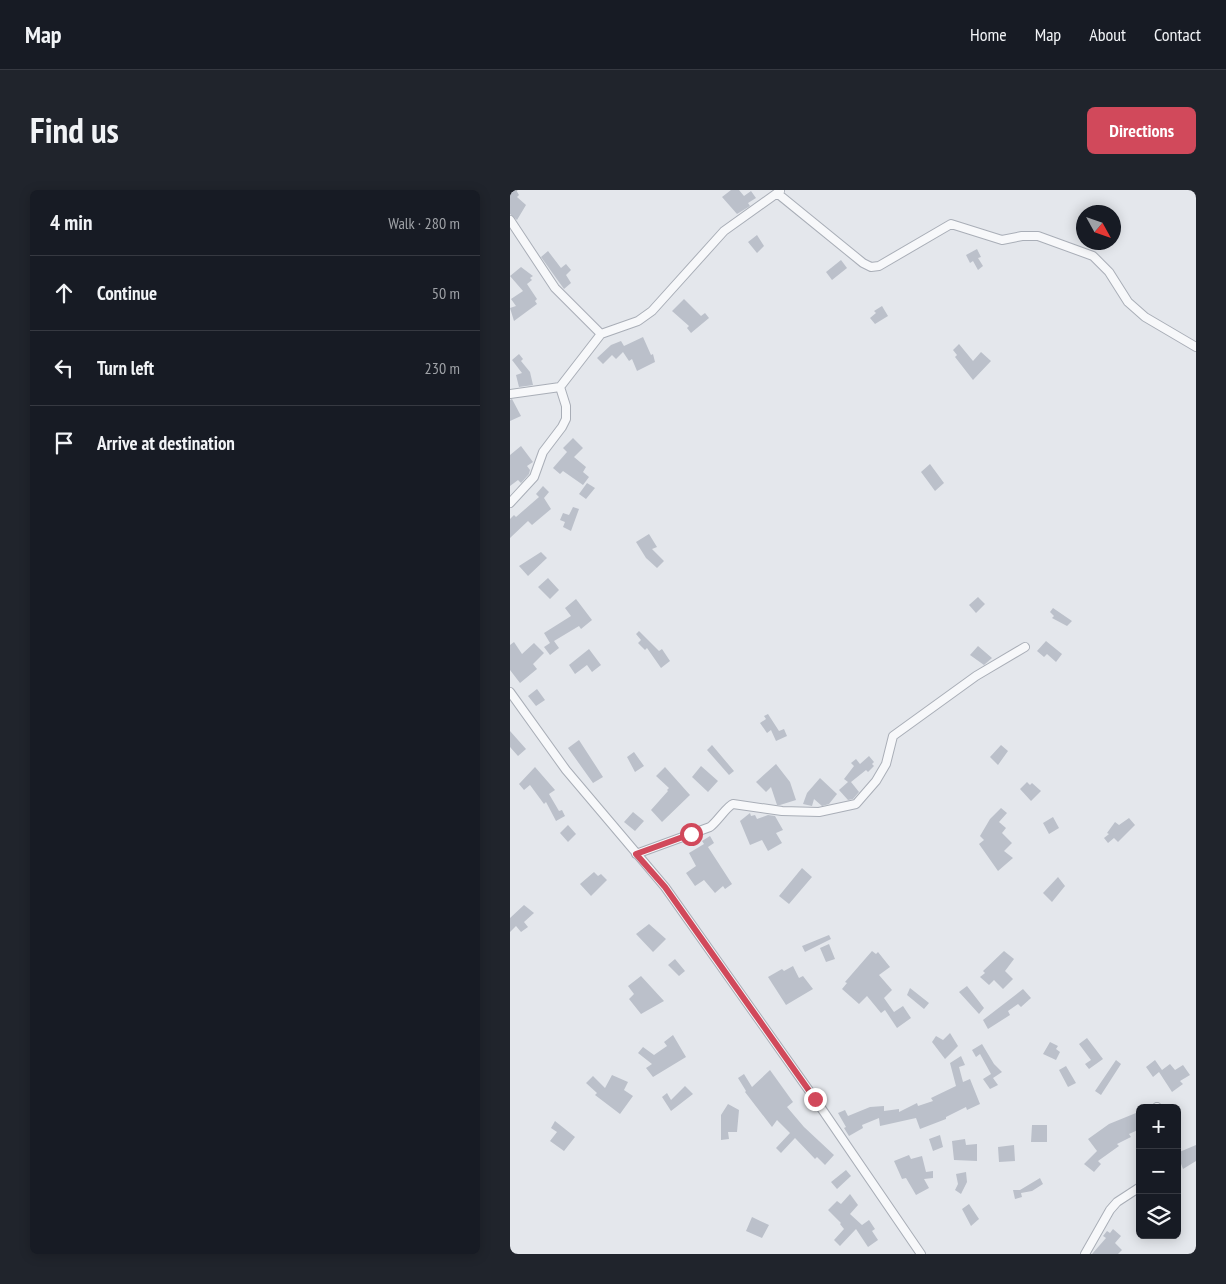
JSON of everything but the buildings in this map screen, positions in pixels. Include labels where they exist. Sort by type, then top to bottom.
[{"type":"street","points":[[510,394],[560,387],[601,334],[638,321],[652,311],[724,231],[780,192],[863,262],[872,266],[879,266],[951,224],[1002,240],[1022,236],[1038,236],[1075,249],[1093,256],[1109,272],[1128,302],[1144,317],[1196,347]]},
{"type":"street","points":[[510,220],[555,288],[601,334]]},
{"type":"street","points":[[510,502],[534,477],[542,452],[566,419],[566,406],[560,387]]},
{"type":"street","points":[[636,854],[710,827],[720,819],[729,805],[733,804],[819,812],[856,804],[876,781],[886,764],[893,736],[976,676],[1025,647]]},
{"type":"street","points":[[510,692],[566,770],[665,887],[750,1006],[921,1254]]},
{"type":"street","points":[[1085,1254],[1110,1210],[1117,1202],[1136,1190]]},
{"type":"route","points":[[691,834],[636,854],[665,887],[815,1099]]}]
